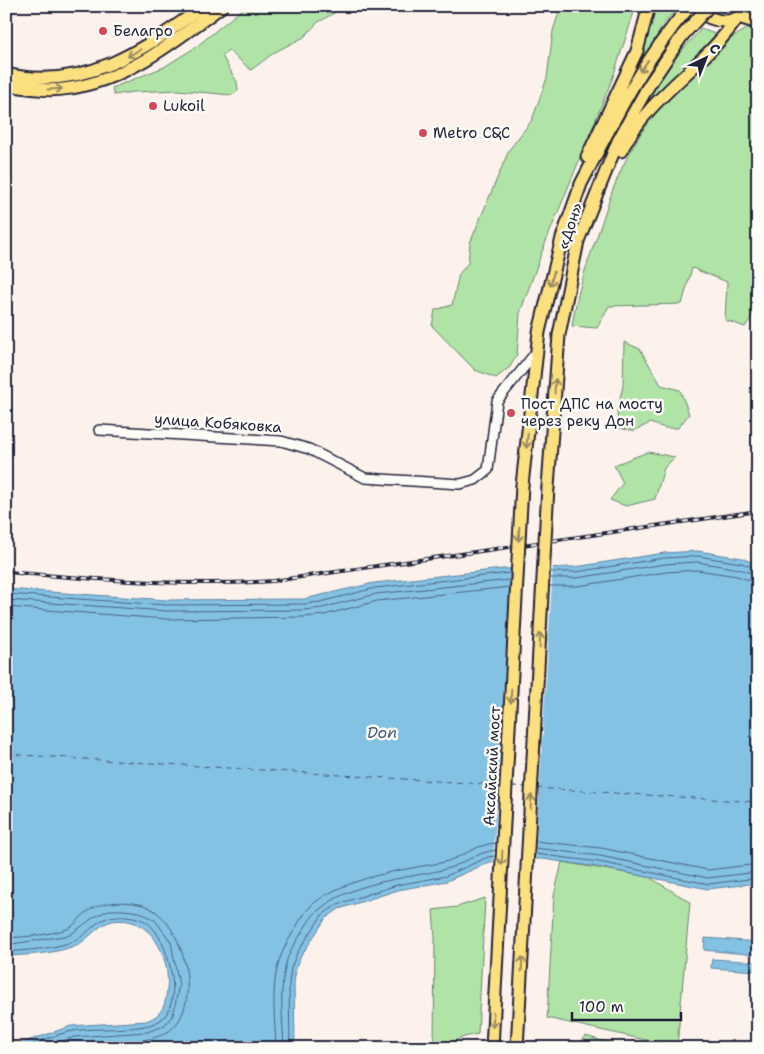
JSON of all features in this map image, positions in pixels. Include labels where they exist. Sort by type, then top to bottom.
[{"type":"main road","points":[[6,74],[37,84],[70,77],[124,59],[159,38],[204,6]]},
{"type":"main road","points":[[6,85],[37,84],[71,88],[128,70],[165,48],[222,6]]},
{"type":"main road","points":[[581,184],[582,170],[637,50],[649,6]]},
{"type":"main road","points":[[690,6],[709,19],[721,22],[738,17],[753,6]]},
{"type":"main road","name":"«Дон»","points":[[522,485],[539,332],[562,238],[581,184],[637,77],[672,26],[690,6]]},
{"type":"main road","name":"«Дон»","points":[[517,1048],[548,487],[559,335],[578,241],[632,115],[648,85],[682,36],[709,6]]},
{"type":"main road","points":[[738,17],[758,23]]},
{"type":"main road","points":[[592,208],[624,145],[638,123],[658,99],[728,32],[738,17]]},
{"type":"main road","name":"Аксайский мост","points":[[492,1048],[522,485]]},
{"type":"street","name":"улица Кобяковка","points":[[99,430],[281,441],[309,449],[365,478],[460,484],[475,480],[488,470],[497,400],[537,350]]},
{"type":"green space","points":[[246,6],[346,6],[317,23],[304,37],[275,52],[251,70],[228,50],[222,56],[237,82],[238,91],[231,95],[178,90],[133,92],[114,95],[112,88],[164,67],[196,47]]},
{"type":"green space","points":[[561,6],[636,6],[613,77],[543,249],[520,313],[517,355],[510,367],[496,378],[475,370],[432,326],[435,310],[452,305],[459,274],[468,263],[470,243],[509,150],[532,120],[547,78],[553,31]]},
{"type":"green space","points":[[653,6],[679,6],[665,22],[626,89],[623,89]]},
{"type":"green space","points":[[748,28],[758,30],[758,307],[745,327],[725,320],[727,282],[692,268],[682,304],[609,306],[597,328],[572,326],[583,278],[610,197],[629,154],[641,133],[671,92],[689,74],[727,41]]},
{"type":"green space","points":[[701,29],[718,35],[652,97],[652,91],[675,58]]},
{"type":"green space","points":[[624,342],[640,349],[661,385],[680,390],[689,414],[678,428],[665,428],[650,423],[634,431],[618,428],[617,410],[623,386]]},
{"type":"green space","points":[[648,452],[675,457],[664,468],[655,499],[626,506],[610,500],[623,483],[614,465]]},
{"type":"green space","points":[[562,862],[649,877],[690,902],[677,1047],[547,1018],[554,896]]},
{"type":"green space","points":[[485,898],[478,1034],[457,1040],[448,1048],[434,1048],[435,938],[433,910],[457,907]]},
{"type":"green space","points":[[586,1036],[625,1048],[576,1048]]},
{"type":"water","name":"Don","points":[[698,551],[742,558],[758,565],[758,883],[708,889],[598,867],[543,859],[490,862],[447,881],[398,890],[339,909],[326,918],[301,956],[296,969],[294,983],[295,1048],[7,1048],[71,1026],[146,1021],[151,1019],[164,1006],[167,977],[166,964],[156,941],[148,931],[138,924],[126,921],[106,923],[84,941],[66,949],[40,954],[6,956],[6,589],[167,600],[304,599],[374,583],[503,569],[575,567],[664,553]]},
{"type":"water","points":[[705,938],[758,942],[758,955],[704,950]]},
{"type":"water","points":[[712,959],[758,962],[757,971],[711,968]]},
{"type":"pier","points":[[553,564],[535,862],[493,864],[511,566]]},
{"type":"ferry route","points":[[6,754],[500,785]]},
{"type":"ferry route","points":[[511,786],[527,787]]},
{"type":"ferry route","points":[[536,788],[758,802]]},
{"type":"railway","points":[[6,572],[173,583],[273,581],[758,511]]},
{"type":"place","name":"Белагро","points":[[103,31]]},
{"type":"place","name":"Lukoil","points":[[153,106]]},
{"type":"place","name":"Metro C&C","points":[[423,133]]},
{"type":"place","name":"Пост ДПС на мосту через реку Дон","points":[[511,413]]}]
